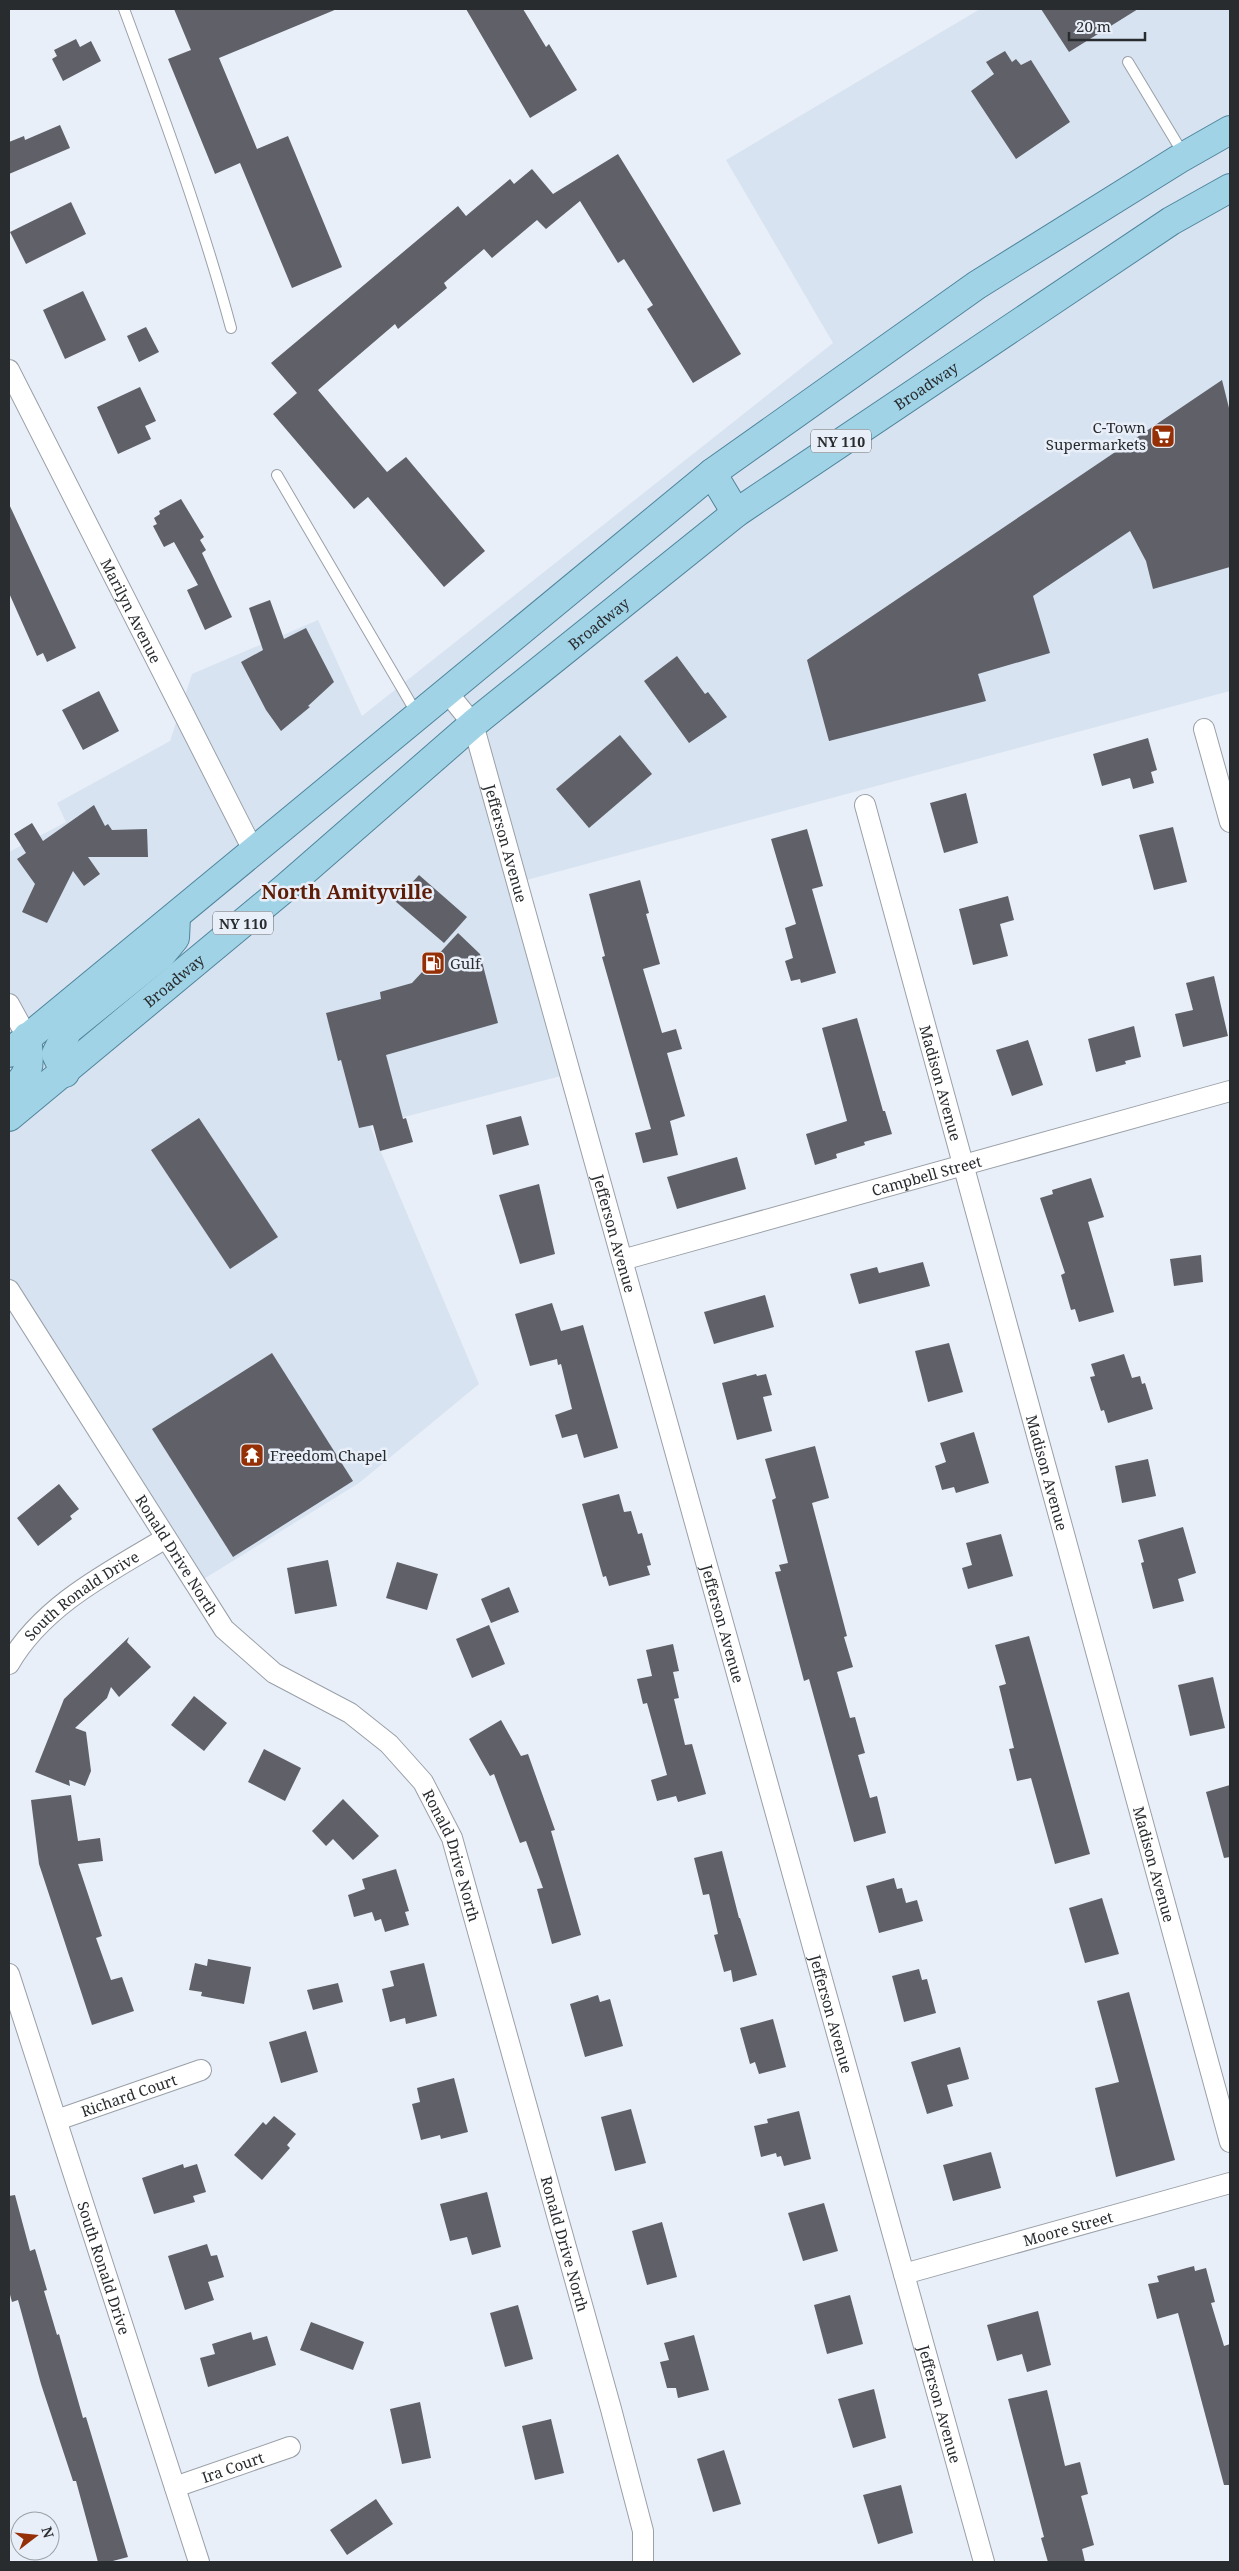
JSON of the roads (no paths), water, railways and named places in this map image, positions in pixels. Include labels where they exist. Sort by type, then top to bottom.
[{"type":"main road","name":"NY 110","points":[[18,1045],[176,917],[712,473],[977,285],[1230,130]]},
{"type":"main road","name":"Broadway","points":[[9,1117],[65,1073],[284,888],[473,724],[736,513],[1163,227],[1230,188]]},
{"type":"main road","points":[[712,473],[736,513]]},
{"type":"main road","points":[[65,1073],[56,1054],[68,1030],[162,955],[175,938],[176,917]]},
{"type":"main road","points":[[9,1093],[24,1080],[30,1064],[18,1045]]},
{"type":"street","name":"Marilyn Avenue","points":[[9,370],[254,852]]},
{"type":"street","name":"Jefferson Avenue","points":[[447,692],[473,724],[984,2562]]},
{"type":"street","points":[[1204,729],[1230,822]]},
{"type":"street","name":"Madison Avenue","points":[[865,805],[1230,2142]]},
{"type":"street","points":[[9,1004],[18,1045]]},
{"type":"street","name":"Campbell Street","points":[[622,1260],[1230,1091]]},
{"type":"street","name":"Ronald Drive North","points":[[9,1290],[224,1629],[274,1673],[350,1713],[389,1744],[422,1782],[452,1838],[611,2409],[643,2531],[643,2562]]},
{"type":"street","name":"South Ronald Drive","points":[[9,1664],[21,1642],[78,1591],[166,1538]]},
{"type":"street","name":"South Ronald Drive","points":[[9,1974],[199,2562]]},
{"type":"street","name":"Richard Court","points":[[57,2120],[201,2070]]},
{"type":"street","name":"Moore Street","points":[[904,2274],[1230,2182]]},
{"type":"street","name":"Ira Court","points":[[175,2487],[290,2447]]},
{"type":"lane","points":[[124,9],[170,132],[215,268],[231,328]]},
{"type":"lane","points":[[1128,62],[1185,156]]},
{"type":"lane","points":[[277,475],[418,715]]},
{"type":"place","name":"C‑Town Supermarkets","points":[[1163,436]]},
{"type":"place","name":"Gulf","points":[[433,963]]},
{"type":"place","name":"Freedom Chapel","points":[[252,1455]]},
{"type":"district","name":"North Amityville","points":[[347,891]]}]
